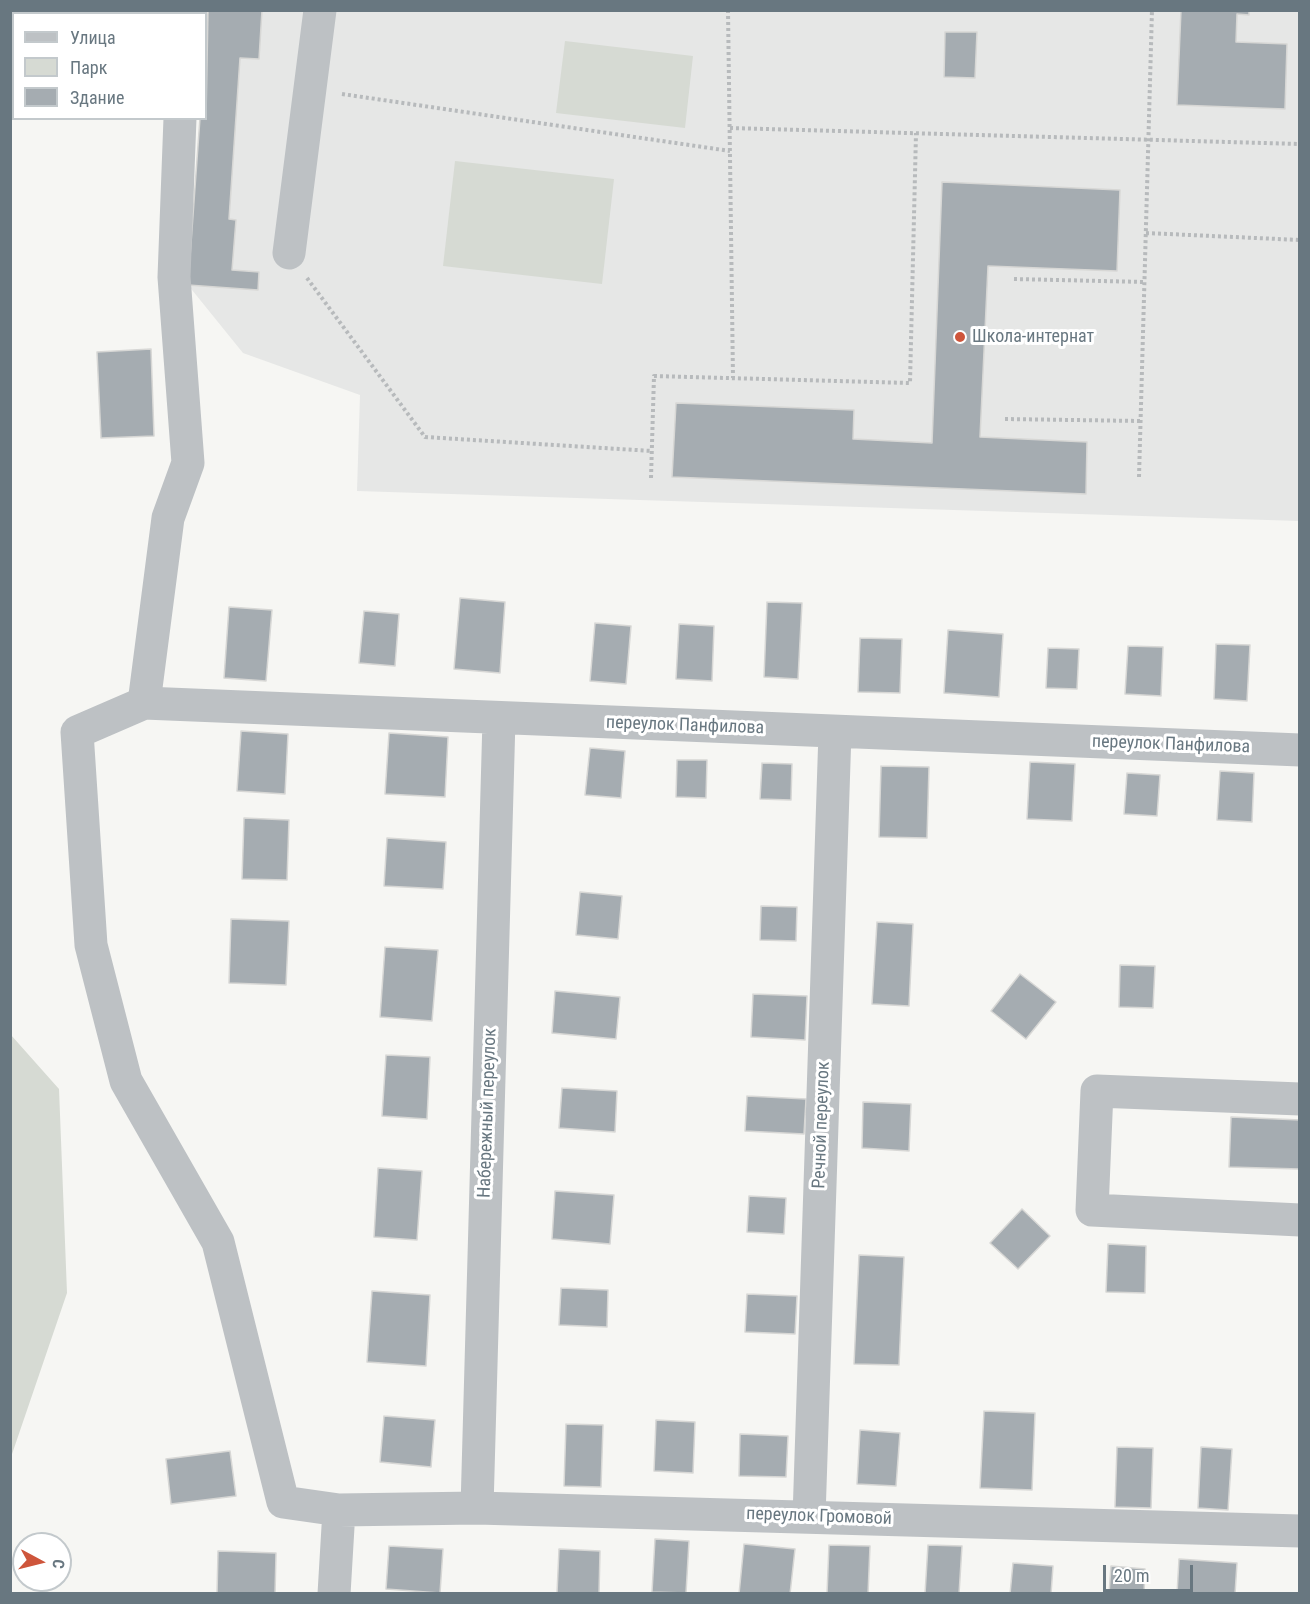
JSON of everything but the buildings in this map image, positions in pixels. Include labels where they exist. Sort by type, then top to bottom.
[{"type":"lane","points":[[289,253],[320,10]]},
{"type":"lane","points":[[144,703],[168,518],[188,463],[174,277],[180,120]]},
{"type":"lane","name":"переулок Панфилова","points":[[77,732],[144,703],[1299,750]]},
{"type":"lane","name":"Набережный переулок","points":[[477,1508],[499,719]]},
{"type":"lane","name":"переулок Громовой","points":[[77,732],[91,945],[126,1081],[218,1242],[283,1502],[339,1510],[477,1508],[1299,1531]]},
{"type":"lane","name":"Речной переулок","points":[[809,1517],[835,732]]},
{"type":"lane","points":[[1299,1099],[1097,1091],[1092,1210],[1299,1220]]},
{"type":"lane","points":[[334,1593],[339,1510]]},
{"type":"path","points":[[728,10],[733,378]]},
{"type":"path","points":[[1139,477],[1152,10]]},
{"type":"path","points":[[310,89],[730,151]]},
{"type":"path","points":[[729,128],[1299,144]]},
{"type":"path","points":[[651,478],[654,376],[910,383],[916,133]]},
{"type":"path","points":[[1146,233],[1299,240]]},
{"type":"path","points":[[289,253],[425,437],[652,451]]},
{"type":"path","points":[[1014,279],[1144,282]]},
{"type":"path","points":[[1005,419],[1140,422]]},
{"type":"shaded area","points":[[208,11],[1299,11],[1299,521],[357,491],[360,395],[243,353],[188,285],[200,120],[207,120]]},
{"type":"green space","points":[[565,41],[693,56],[685,128],[556,113]]},
{"type":"green space","points":[[455,161],[614,179],[602,284],[443,266]]},
{"type":"green space","points":[[11,1035],[59,1089],[67,1293],[11,1457]]},
{"type":"place","name":"Школа-интернат","points":[[960,337]]}]
